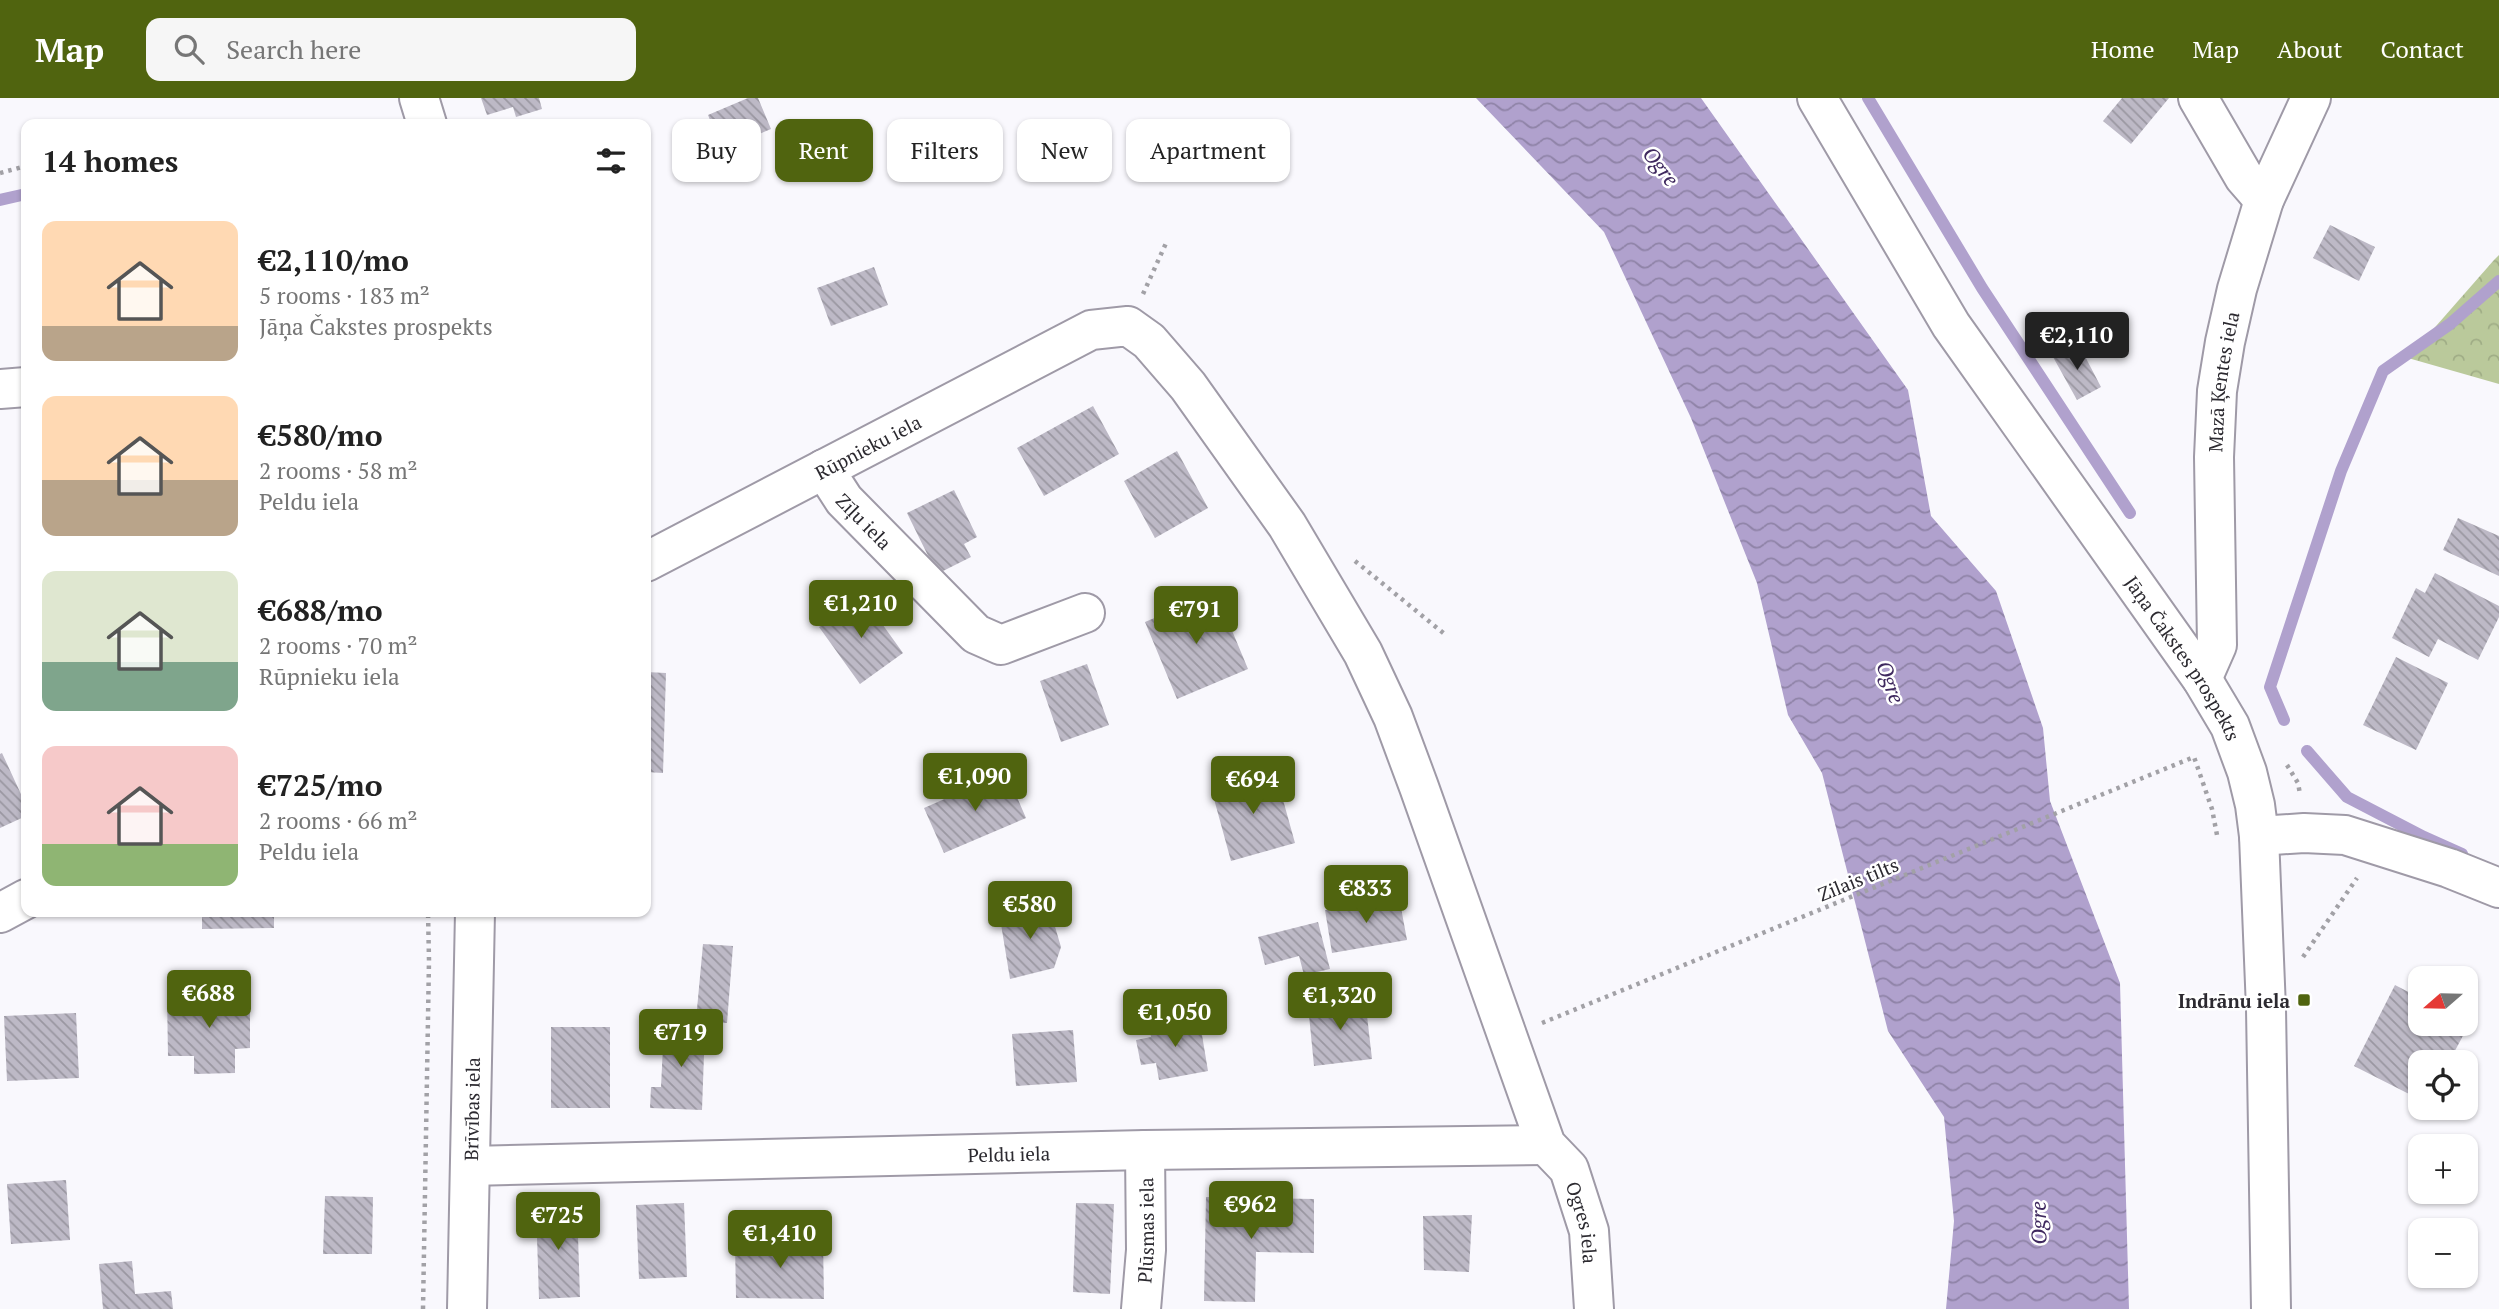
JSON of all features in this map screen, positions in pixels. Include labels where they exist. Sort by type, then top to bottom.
[{"type":"street","points":[[419,98],[425,119]]},
{"type":"street","name":"Jāņa Čakstes prospekts","points":[[1817,98],[1951,325],[2202,679],[2230,726],[2247,772],[2259,836],[2266,1009],[2271,1309]]},
{"type":"street","points":[[2198,98],[2244,177],[2264,200]]},
{"type":"street","name":"Mazā Ķentes iela","points":[[2202,679],[2217,645],[2214,457],[2217,391],[2225,342],[2237,289],[2264,200],[2311,98]]},
{"type":"street","points":[[1109,328],[1149,341],[1188,386],[1287,525],[1363,653],[1393,717],[1546,1145]]},
{"type":"street","name":"Rūpnieku iela","points":[[651,559],[1109,328]]},
{"type":"street","points":[[0,389],[21,387]]},
{"type":"street","name":"Zīļu iela","points":[[824,470],[844,500],[976,634],[1001,645],[1085,612]]},
{"type":"street","points":[[2259,836],[2304,833],[2345,835],[2449,868],[2499,888]]},
{"type":"street","points":[[0,913],[21,902]]},
{"type":"street","name":"Brīvības iela","points":[[467,1309],[475,917]]},
{"type":"street","name":"Peldu iela","points":[[470,1166],[1146,1150],[1546,1145]]},
{"type":"street","name":"Ogres iela","points":[[1546,1145],[1569,1168],[1590,1231],[1594,1309]]},
{"type":"street","name":"Plūsmas iela","points":[[1141,1309],[1146,1250],[1146,1150]]},
{"type":"path","points":[[0,173],[21,167]]},
{"type":"path","points":[[1109,328],[1167,241]]},
{"type":"path","points":[[1349,556],[1447,636]]},
{"type":"path","name":"Zilais tilts","points":[[1541,1023],[2185,761]]},
{"type":"path","points":[[2303,958],[2366,865],[2377,844]]},
{"type":"path","points":[[424,1309],[428,917]]},
{"type":"green space","points":[[2499,255],[2499,384],[2408,358],[2494,260]]},
{"type":"water","name":"Ogre","points":[[1476,98],[1701,98],[1908,390],[1931,516],[1996,591],[2043,728],[2050,801],[2120,983],[2129,1309],[1946,1309],[1954,1221],[1944,1117],[1888,1031],[1822,773],[1788,715],[1757,583],[1691,418],[1604,232]]},
{"type":"building","points":[[481,98],[539,98],[542,109],[516,117],[513,107],[487,115]]},
{"type":"building","points":[[748,98],[758,98],[771,129],[761,133],[761,119],[710,119],[708,115]]},
{"type":"building","points":[[2122,98],[2169,98],[2131,144],[2103,121]]},
{"type":"building","points":[[2330,225],[2375,247],[2359,281],[2313,258]]},
{"type":"building","points":[[874,267],[888,305],[831,326],[817,288]]},
{"type":"building","points":[[2078,343],[2101,387],[2077,400],[2053,357]]},
{"type":"building","points":[[1093,406],[1119,454],[1044,496],[1017,448]]},
{"type":"building","points":[[1177,451],[1208,508],[1155,538],[1124,481]]},
{"type":"building","points":[[954,490],[977,537],[964,544],[971,557],[937,574],[907,513]]},
{"type":"building","points":[[2458,518],[2499,536],[2499,576],[2443,550]]},
{"type":"building","points":[[2435,573],[2499,606],[2499,617],[2478,660],[2438,639],[2429,657],[2392,638],[2416,588],[2425,593]]},
{"type":"building","points":[[1216,592],[1248,669],[1177,699],[1145,622]]},
{"type":"building","points":[[862,596],[903,653],[860,684],[819,627]]},
{"type":"building","points":[[2396,657],[2448,683],[2416,750],[2363,725]]},
{"type":"building","points":[[1087,664],[1109,725],[1061,742],[1040,681]]},
{"type":"building","points":[[651,672],[666,673],[663,773],[651,772]]},
{"type":"building","points":[[2,753],[21,794],[21,818],[0,828]]},
{"type":"building","points":[[1275,771],[1295,843],[1231,861],[1211,788]]},
{"type":"building","points":[[1006,772],[1026,818],[944,853],[924,808]]},
{"type":"building","points":[[1399,897],[1407,940],[1332,953],[1325,910]]},
{"type":"building","points":[[1048,903],[1061,947],[1054,968],[1010,979],[1000,918]]},
{"type":"building","points":[[202,917],[274,917],[274,928],[202,929]]},
{"type":"building","points":[[1318,922],[1330,969],[1304,975],[1299,956],[1265,965],[1258,937]]},
{"type":"building","points":[[703,944],[733,946],[727,1023],[696,1020]]},
{"type":"building","points":[[2395,985],[2408,992],[2408,1036],[2463,1036],[2455,1050],[2408,1050],[2408,1093],[2354,1066]]},
{"type":"building","points":[[250,995],[250,1048],[235,1049],[235,1073],[194,1074],[194,1056],[168,1056],[167,996]]},
{"type":"building","points":[[1365,998],[1372,1059],[1314,1066],[1308,1005]]},
{"type":"building","points":[[76,1013],[79,1078],[7,1081],[4,1016]]},
{"type":"building","points":[[1199,1017],[1208,1071],[1159,1080],[1156,1063],[1141,1065],[1136,1040],[1151,1037],[1149,1026]]},
{"type":"building","points":[[664,1025],[705,1027],[702,1110],[650,1108],[651,1087],[661,1087]]},
{"type":"building","points":[[551,1027],[610,1027],[610,1108],[551,1108]]},
{"type":"building","points":[[1073,1030],[1077,1082],[1016,1086],[1012,1034]]},
{"type":"building","points":[[66,1180],[70,1240],[11,1244],[7,1184]]},
{"type":"building","points":[[325,1196],[373,1197],[372,1254],[323,1254]]},
{"type":"building","points":[[1206,1197],[1314,1199],[1314,1253],[1256,1252],[1255,1302],[1204,1301]]},
{"type":"building","points":[[684,1203],[687,1277],[639,1279],[636,1205]]},
{"type":"building","points":[[1076,1203],[1114,1204],[1110,1294],[1073,1292]]},
{"type":"building","points":[[577,1205],[580,1297],[539,1299],[536,1206]]},
{"type":"building","points":[[1472,1215],[1469,1272],[1424,1270],[1423,1216]]},
{"type":"building","points":[[735,1241],[823,1241],[824,1299],[736,1298]]},
{"type":"building","points":[[132,1261],[135,1294],[171,1291],[173,1309],[103,1309],[99,1264]]},
{"type":"waterway","points":[[1868,98],[1982,288],[2130,513]]},
{"type":"waterway","points":[[0,200],[21,195]]},
{"type":"waterway","points":[[2284,720],[2270,687],[2341,471],[2383,371],[2450,324],[2499,281]]},
{"type":"waterway","points":[[2307,751],[2347,797],[2462,854]]},
{"type":"place","name":"Indrānu iela","points":[[2304,1000]]}]
